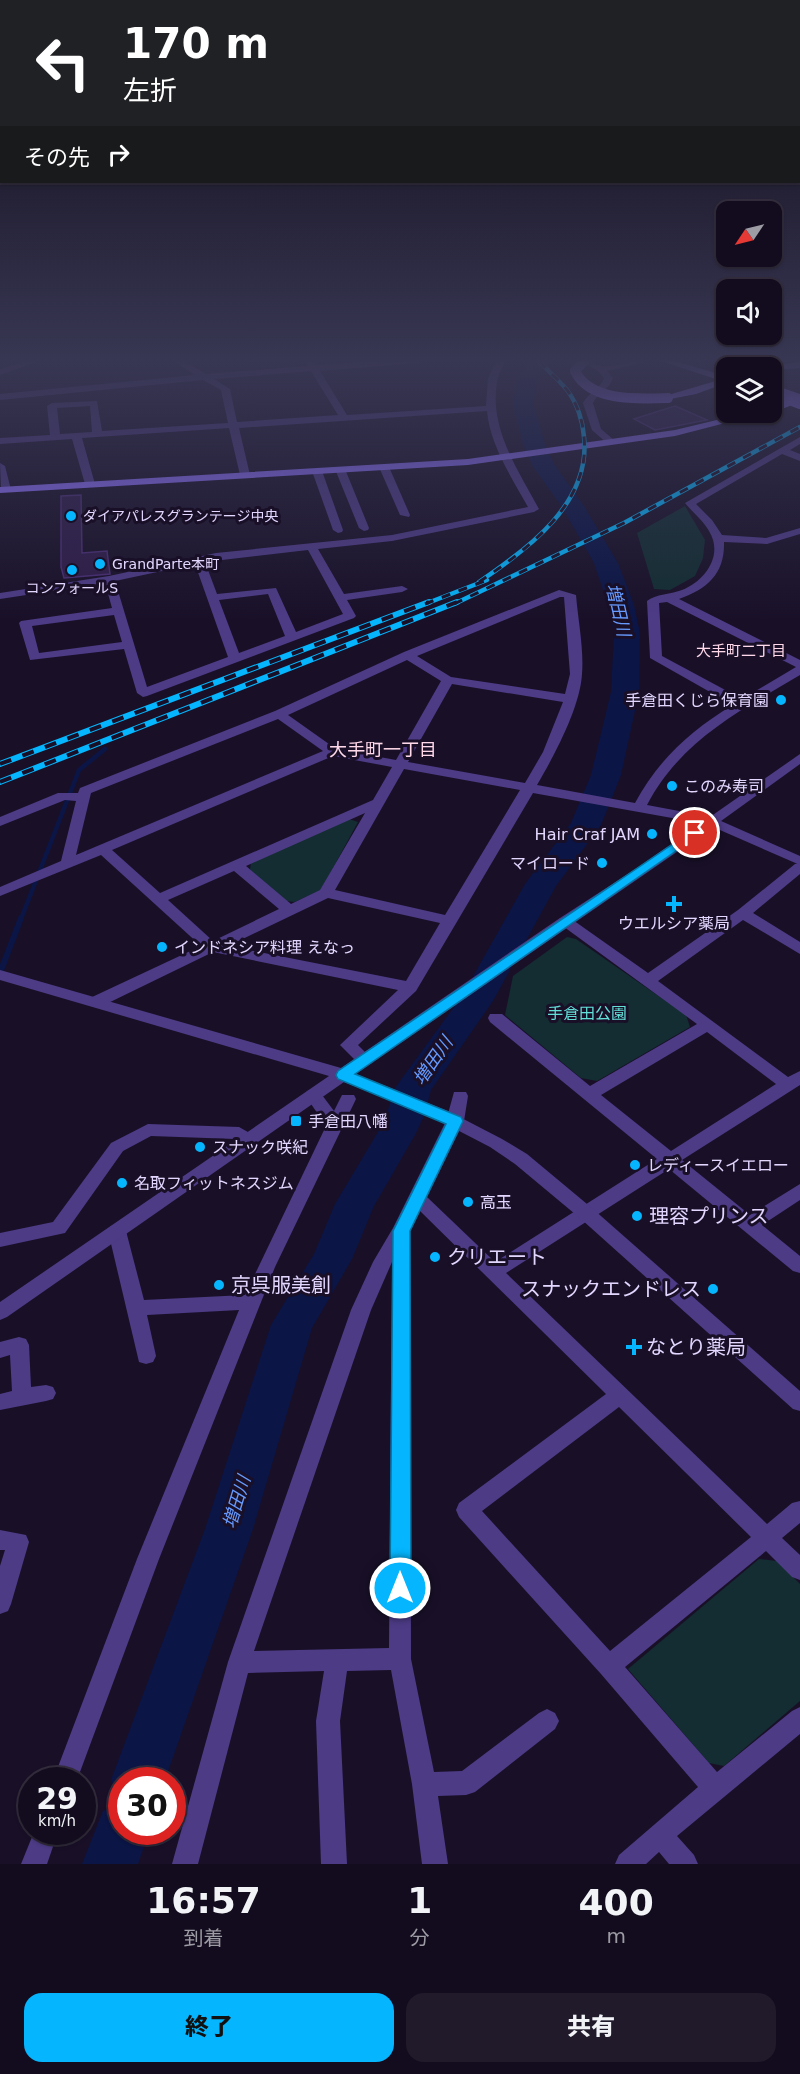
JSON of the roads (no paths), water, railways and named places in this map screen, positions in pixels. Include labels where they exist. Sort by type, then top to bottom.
[{"type":"main road","points":[[3,490],[468,462],[575,447]]},
{"type":"street","points":[[79,447],[90,484]]},
{"type":"street","points":[[238,447],[245,475]]},
{"type":"street","points":[[0,596],[109,579],[216,556],[392,538],[534,509],[506,447]]},
{"type":"street","points":[[743,705],[656,658],[653,601],[669,598],[712,578],[718,564],[719,538],[709,522],[690,503],[787,447]]},
{"type":"street","points":[[782,450],[800,458]]},
{"type":"street","points":[[0,466],[3,490]]},
{"type":"street","points":[[384,467],[405,515]]},
{"type":"street","points":[[340,470],[364,528]]},
{"type":"street","points":[[317,471],[338,530]]},
{"type":"street","points":[[719,538],[767,542],[800,531]]},
{"type":"street","points":[[109,579],[143,693],[350,616],[312,545]]},
{"type":"street","points":[[199,560],[235,659]]},
{"type":"street","points":[[341,598],[402,589]]},
{"type":"street","points":[[212,598],[272,590],[292,638]]},
{"type":"street","points":[[67,864],[85,791],[279,714],[408,655],[559,593],[570,595],[576,674],[570,699],[550,752],[531,788],[410,987],[348,1045],[372,1055]]},
{"type":"street","points":[[640,806],[659,770],[696,735],[800,668],[669,598]]},
{"type":"street","points":[[119,611],[25,623],[34,657],[129,645]]},
{"type":"street","points":[[408,655],[448,680],[570,699]]},
{"type":"street","points":[[96,1002],[326,893],[448,680]]},
{"type":"street","points":[[279,714],[332,752],[640,806],[711,821],[800,861]]},
{"type":"street","points":[[0,892],[332,752]]},
{"type":"street","points":[[0,1312],[530,945],[639,873],[800,758]]},
{"type":"street","points":[[0,822],[63,796],[82,797]]},
{"type":"street","points":[[158,899],[376,803]]},
{"type":"street","points":[[102,848],[211,947],[410,987]]},
{"type":"street","points":[[236,865],[289,910]]},
{"type":"street","points":[[649,980],[743,913],[800,867]]},
{"type":"street","points":[[326,893],[450,921]]},
{"type":"street","points":[[743,913],[800,949]]},
{"type":"street","points":[[493,1272],[794,1081],[708,1024],[565,921]]},
{"type":"street","points":[[5,976],[367,1083],[449,1118],[496,1143],[521,1159],[587,1214],[800,1403]]},
{"type":"street","points":[[496,1018],[800,1266]]},
{"type":"street","points":[[590,1094],[708,1024]]},
{"type":"street","points":[[313,1095],[335,1126]]},
{"type":"street","points":[[185,1864],[239,1662],[361,1310],[382,1262],[417,1198],[460,1096]]},
{"type":"street","points":[[70,1767],[148,1559],[266,1267],[348,1099]]},
{"type":"street","points":[[0,1240],[60,1228],[117,1147],[148,1130],[239,1133],[249,1140]]},
{"type":"street","points":[[750,1225],[800,1191]]},
{"type":"street","points":[[417,1198],[800,1570]]},
{"type":"street","points":[[117,1231],[146,1356]]},
{"type":"street","points":[[401,1231],[400,1659],[424,1784],[435,1864]]},
{"type":"street","points":[[136,1308],[252,1302]]},
{"type":"street","points":[[0,1350],[19,1345],[22,1397]]},
{"type":"street","points":[[0,1402],[46,1393]]},
{"type":"street","points":[[620,1395],[467,1510],[609,1666],[716,1789]]},
{"type":"street","points":[[609,1666],[800,1510]]},
{"type":"street","points":[[0,1540],[18,1542],[0,1604]]},
{"type":"street","points":[[239,1662],[400,1659]]},
{"type":"street","points":[[334,1864],[328,1721],[337,1661]]},
{"type":"street","points":[[628,1864],[660,1834],[800,1719]]},
{"type":"street","points":[[424,1784],[466,1783],[547,1721]]},
{"type":"street","points":[[660,1834],[685,1864]]},
{"type":"street","points":[[34,1864],[41,1845]]},
{"type":"waterway","name":"増田川","points":[[143,1767],[229,1529],[292,1325],[332,1259],[355,1204],[396,1135],[405,1116],[413,1088],[476,1001],[541,884],[586,825],[606,775],[625,692],[627,633],[621,605],[606,563],[573,506],[543,465],[535,447]]},
{"type":"waterway","points":[[21,919],[79,770],[105,749]]},
{"type":"waterway","points":[[0,973],[21,918]]},
{"type":"waterway","name":"増田川","points":[[110,1864],[117,1845]]},
{"type":"railway","points":[[479,582],[536,539],[567,503],[584,461],[584,447]]},
{"type":"railway","points":[[454,604],[624,523],[763,447]]},
{"type":"railway","points":[[425,604],[487,580]]},
{"type":"railway","points":[[0,764],[429,602]]},
{"type":"railway","points":[[0,782],[457,602]]},
{"type":"place","name":"ダイアパレスグランテージ中央","points":[[71,516]]},
{"type":"place","name":"GrandParte本町","points":[[100,564]]},
{"type":"place","name":"コンフォールS","points":[[72,570]]},
{"type":"place","name":"手倉田くじら保育園","points":[[781,700]]},
{"type":"place","name":"このみ寿司","points":[[672,786]]},
{"type":"place","name":"Hair Craf JAM","points":[[652,834]]},
{"type":"place","name":"マイロード","points":[[602,863]]},
{"type":"place","name":"ウエルシア薬局","points":[[674,904]]},
{"type":"place","name":"インドネシア料理 えなっ","points":[[162,947]]},
{"type":"place","name":"手倉田八幡","points":[[296,1121]]},
{"type":"place","name":"スナック咲紀","points":[[200,1147]]},
{"type":"place","name":"レディースイエロー","points":[[635,1165]]},
{"type":"place","name":"名取フィットネスジム","points":[[122,1183]]},
{"type":"place","name":"高玉","points":[[468,1202]]},
{"type":"place","name":"理容プリンス","points":[[637,1216]]},
{"type":"place","name":"クリエート","points":[[435,1257]]},
{"type":"place","name":"京呉服美創","points":[[219,1285]]},
{"type":"place","name":"スナックエンドレス","points":[[713,1289]]},
{"type":"place","name":"なとり薬局","points":[[634,1347]]},
{"type":"district","name":"大手町二丁目","points":[[741,651]]},
{"type":"district","name":"大手町一丁目","points":[[383,750]]},
{"type":"park label","name":"手倉田公園","points":[[587,1013]]}]
